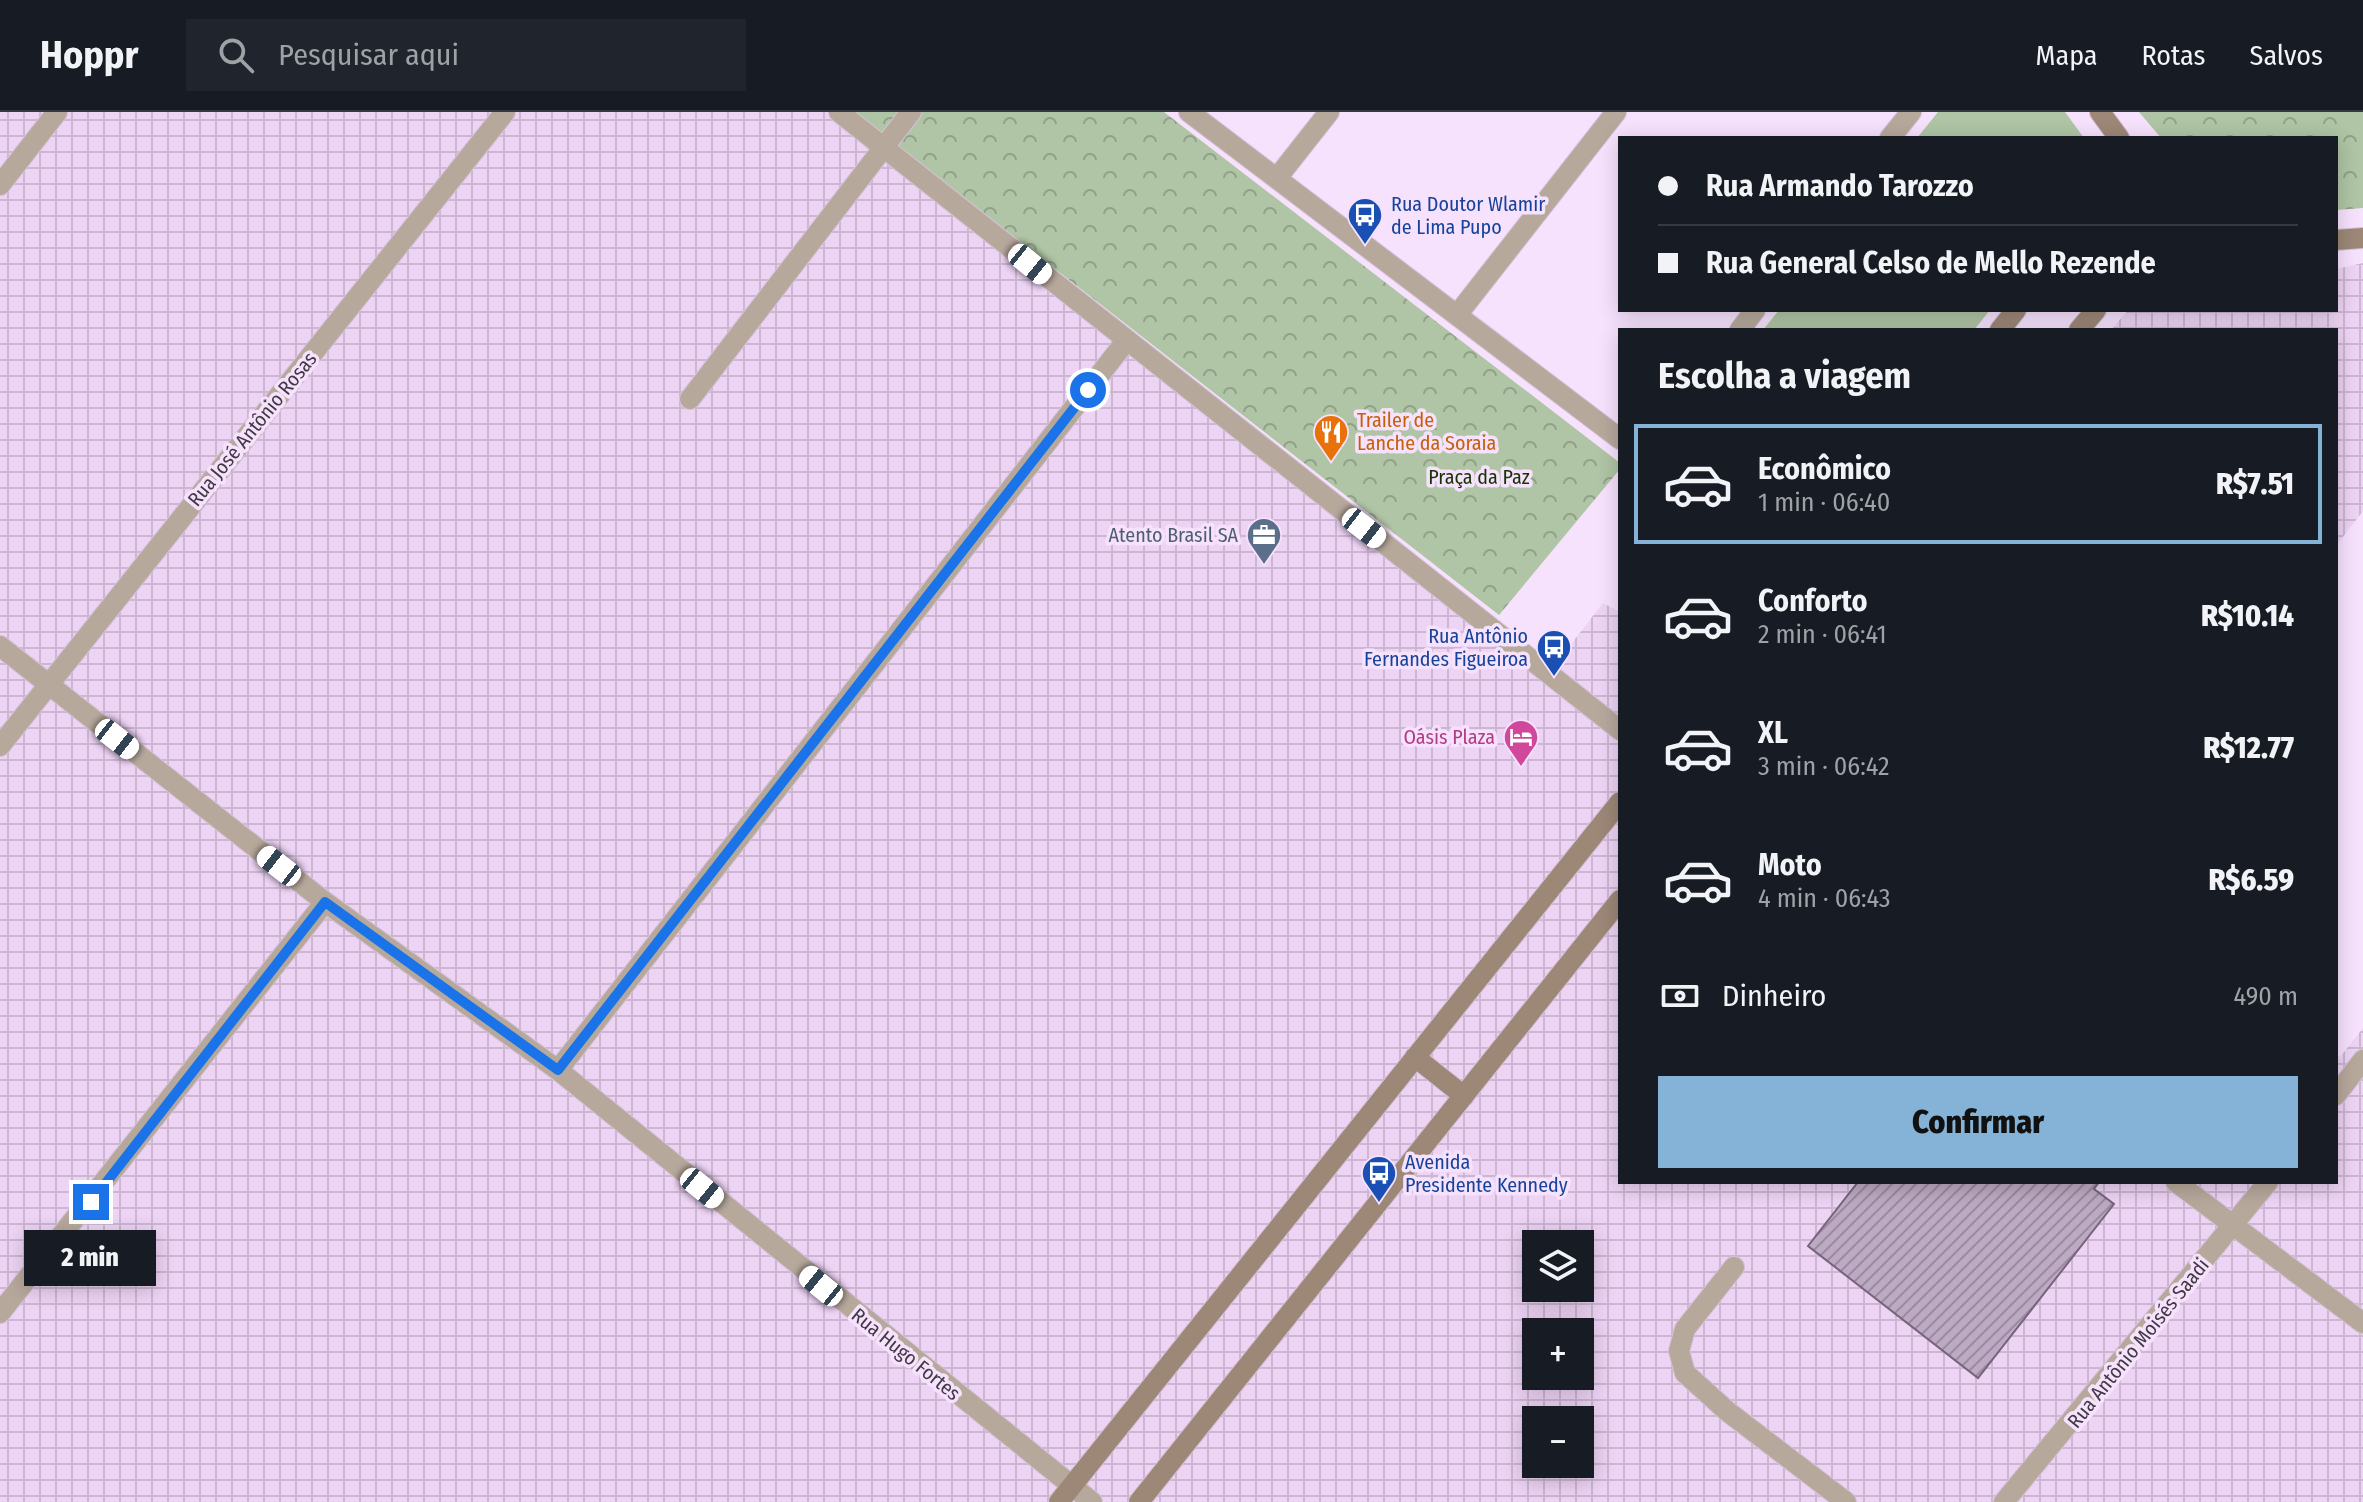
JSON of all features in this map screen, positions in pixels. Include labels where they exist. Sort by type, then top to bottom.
[{"type":"main road","points":[[2100,112],[2118,136]]},
{"type":"main road","points":[[2338,240],[2363,238]]},
{"type":"main road","points":[[2002,328],[2014,312]]},
{"type":"main road","points":[[2081,328],[2094,312]]},
{"type":"main road","points":[[1065,1494],[1618,804]]},
{"type":"main road","points":[[1139,1502],[1618,903]]},
{"type":"main road","points":[[1415,1057],[1464,1096]]},
{"type":"street","points":[[0,185],[57,112]]},
{"type":"street","name":"Rua José Antônio Rosas","points":[[0,746],[505,112]]},
{"type":"street","points":[[839,112],[1618,728]]},
{"type":"street","points":[[690,399],[911,112]]},
{"type":"street","points":[[1189,112],[1618,437]]},
{"type":"street","points":[[1277,178],[1329,112]]},
{"type":"street","points":[[1457,315],[1616,112]]},
{"type":"street","points":[[1892,136],[1911,112]]},
{"type":"street","points":[[558,1070],[1126,341]]},
{"type":"street","name":"Rua Hugo Fortes","points":[[0,646],[325,902],[558,1070],[1065,1494],[1092,1502]]},
{"type":"street","points":[[0,1313],[325,902]]},
{"type":"street","points":[[2338,1092],[2363,1060]]},
{"type":"street","points":[[2178,1184],[2363,1323]]},
{"type":"street","name":"Rua Antônio Moisés Saadi","points":[[2004,1502],[2266,1184]]},
{"type":"street","points":[[1734,1267],[1685,1329],[1679,1351],[1685,1373],[1727,1411],[1846,1502]]},
{"type":"shaded area","points":[[0,112],[837,112],[1554,677],[1565,652],[1603,603],[1618,611],[1618,1184],[2338,1184],[2338,1056],[2340,1057],[2363,1028],[2363,1502],[0,1502]]},
{"type":"shaded area","points":[[2363,263],[2363,511],[2338,543],[2338,328],[2113,328],[2126,312],[2338,312],[2338,269]]},
{"type":"green space","name":"Praça da Paz","points":[[854,112],[1164,112],[1618,461],[1618,471],[1499,615]]},
{"type":"green space","points":[[1938,112],[2065,112],[2083,136],[1919,136]]},
{"type":"green space","points":[[2139,112],[2363,112],[2363,208],[2338,210],[2338,136],[2159,136]]},
{"type":"green space","points":[[1777,312],[1988,312],[1976,328],[1765,328]]},
{"type":"building","points":[[1856,1184],[2098,1184],[2094,1189],[2114,1204],[1978,1378],[1808,1246]]},
{"type":"place","name":"Rua Doutor Wlamir de Lima Pupo","points":[[1365,246]]},
{"type":"place","name":"Trailer de Lanche da Soraia","points":[[1331,463]]},
{"type":"place","name":"Atento Brasil SA","points":[[1264,566]]},
{"type":"place","name":"Rua Antônio Fernandes Figueiroa","points":[[1554,678]]},
{"type":"place","name":"Oásis Plaza","points":[[1521,768]]},
{"type":"place","name":"Avenida Presidente Kennedy","points":[[1379,1204]]},
{"type":"route","points":[[91,1202],[325,902],[558,1070],[1088,390]]}]
